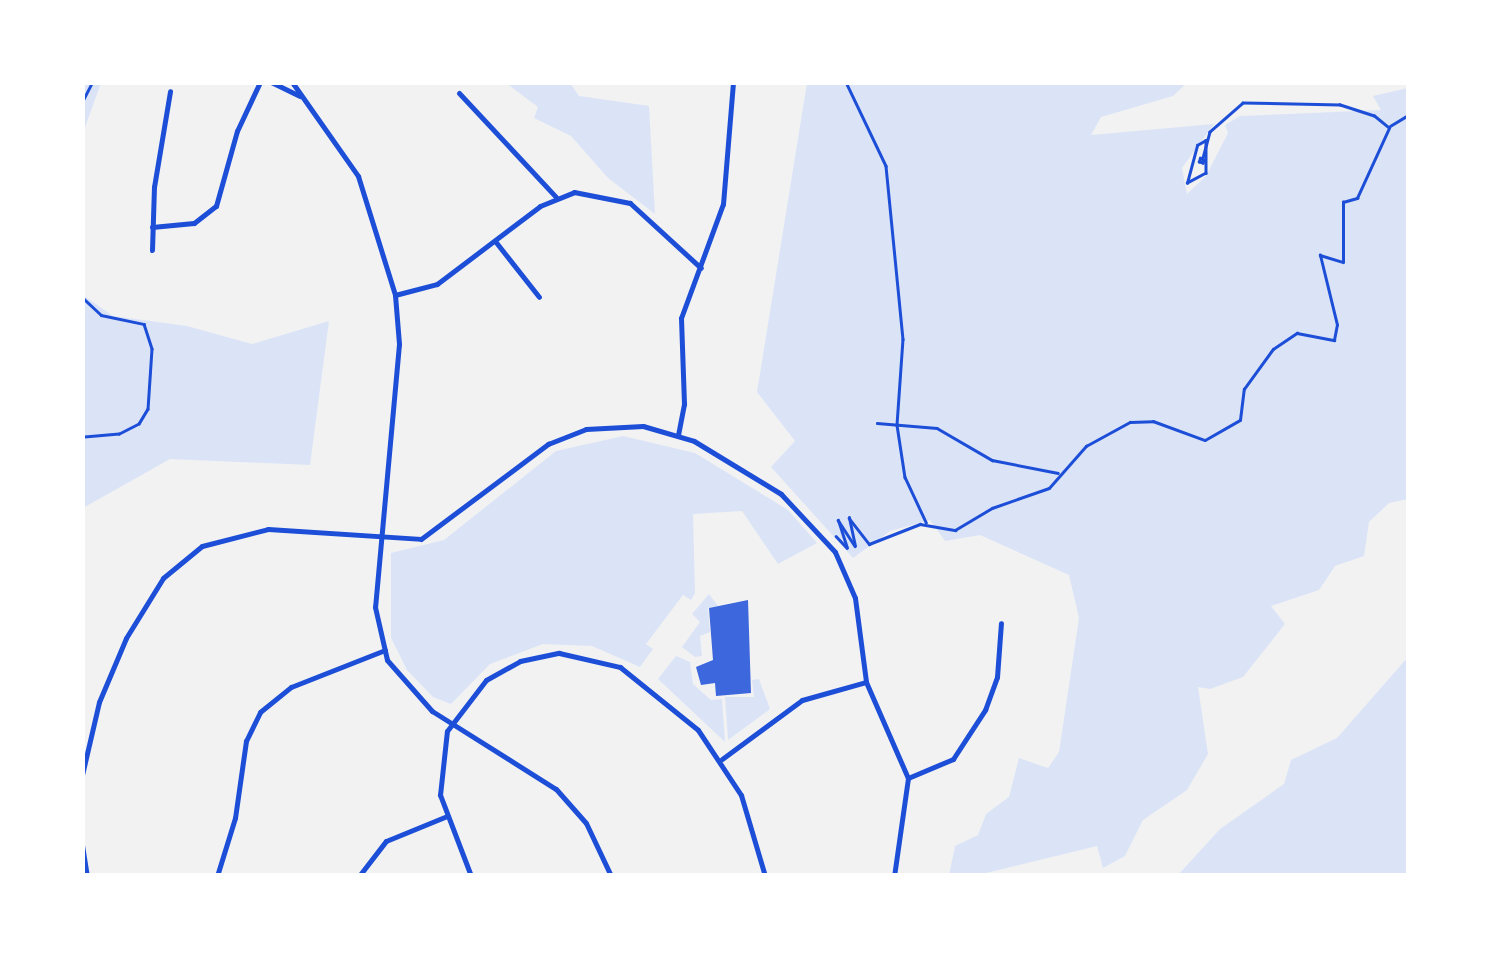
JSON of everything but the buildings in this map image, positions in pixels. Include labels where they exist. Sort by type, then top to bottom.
[{"type":"street","points":[[152,227],[194,224],[216,206],[236,131],[260,82]]},
{"type":"street","points":[[271,82],[303,98]]},
{"type":"street","points":[[292,82],[358,176],[395,295],[399,344],[376,618],[386,650],[405,687],[556,788],[593,834],[611,876]]},
{"type":"street","points":[[678,435],[684,404],[679,331],[723,204],[733,82]]},
{"type":"street","points":[[152,250],[170,90]]},
{"type":"street","points":[[459,93],[556,197]]},
{"type":"street","points":[[395,295],[437,284],[556,197],[594,192],[622,199],[700,268]]},
{"type":"street","points":[[496,241],[540,298]]},
{"type":"street","points":[[82,776],[116,659],[147,602],[181,560],[214,540],[254,530],[414,541],[436,533],[516,466],[569,434],[618,424],[678,435],[781,494],[826,538],[855,598],[866,682],[908,778],[909,806],[894,876]]},
{"type":"street","points":[[908,778],[946,764],[971,733],[994,688],[1001,623]]},
{"type":"street","points":[[218,876],[235,818],[246,742],[260,712],[291,686],[386,650]]},
{"type":"street","points":[[471,876],[447,816],[439,766],[452,722],[486,680],[546,654],[608,662],[671,704],[721,760],[749,813],[764,876]]},
{"type":"street","points":[[721,760],[802,700],[866,682]]},
{"type":"street","points":[[359,876],[386,842],[447,816]]},
{"type":"street","points":[[82,844],[87,876]]},
{"type":"path","points":[[846,82],[871,125],[888,179],[903,344],[896,421],[905,476],[926,524]]},
{"type":"path","points":[[82,102],[89,84]]},
{"type":"path","points":[[1206,140],[1206,173],[1186,184],[1197,145],[1247,103],[1340,105],[1374,116],[1389,128]]},
{"type":"path","points":[[836,536],[846,548],[838,520],[856,546],[848,518],[869,544],[926,524],[948,532],[992,508],[1049,488],[1086,446],[1130,422],[1153,421],[1205,440],[1228,429],[1240,420],[1244,389],[1273,349],[1297,332],[1334,340],[1337,326],[1320,255],[1344,262],[1342,205],[1357,198],[1389,128],[1398,116],[1408,116]]},
{"type":"path","points":[[1202,158],[1206,140]]},
{"type":"path","points":[[82,297],[102,314],[144,324],[152,349],[148,409],[139,424],[119,434],[82,436]]},
{"type":"path","points":[[877,423],[896,421],[954,433],[992,460],[1060,474]]},
{"type":"shaded area","points":[[83,83],[101,83],[83,133]]},
{"type":"shaded area","points":[[506,83],[570,83],[579,96],[649,106],[655,214],[608,178],[571,136],[534,118],[538,107]]},
{"type":"shaded area","points":[[807,83],[1187,83],[1173,96],[1101,117],[1091,135],[1214,124],[1182,168],[1187,194],[1206,176],[1228,133],[1225,125],[1240,116],[1381,110],[1373,96],[1408,88],[1408,499],[1389,503],[1369,522],[1364,556],[1335,566],[1319,590],[1271,606],[1285,624],[1243,677],[1210,689],[1198,687],[1208,754],[1187,790],[1143,820],[1125,856],[1103,868],[1097,846],[978,875],[949,875],[955,846],[978,835],[986,814],[1009,797],[1019,758],[1048,768],[1059,752],[1079,618],[1069,575],[980,535],[945,541],[930,520],[890,531],[853,558],[771,467],[795,441],[757,392]]},
{"type":"shaded area","points":[[83,295],[113,316],[187,326],[252,344],[329,321],[310,465],[170,459],[83,508]]},
{"type":"shaded area","points":[[623,436],[695,453],[788,510],[817,543],[778,564],[742,511],[693,514],[695,593],[691,600],[683,595],[646,644],[653,649],[640,667],[592,646],[543,644],[490,664],[451,704],[433,697],[407,670],[391,638],[391,553],[444,540],[556,451]]},
{"type":"shaded area","points":[[709,594],[718,606],[708,608],[710,632],[700,636],[702,656],[695,657],[682,647],[700,622],[692,614]]},
{"type":"shaded area","points":[[676,656],[690,662],[693,684],[711,700],[722,699],[725,742],[658,679]]},
{"type":"shaded area","points":[[1408,657],[1408,875],[1178,875],[1220,829],[1284,784],[1291,760],[1337,738]]},
{"type":"shaded area","points":[[759,679],[770,709],[728,740],[725,697],[754,697],[752,680]]}]
